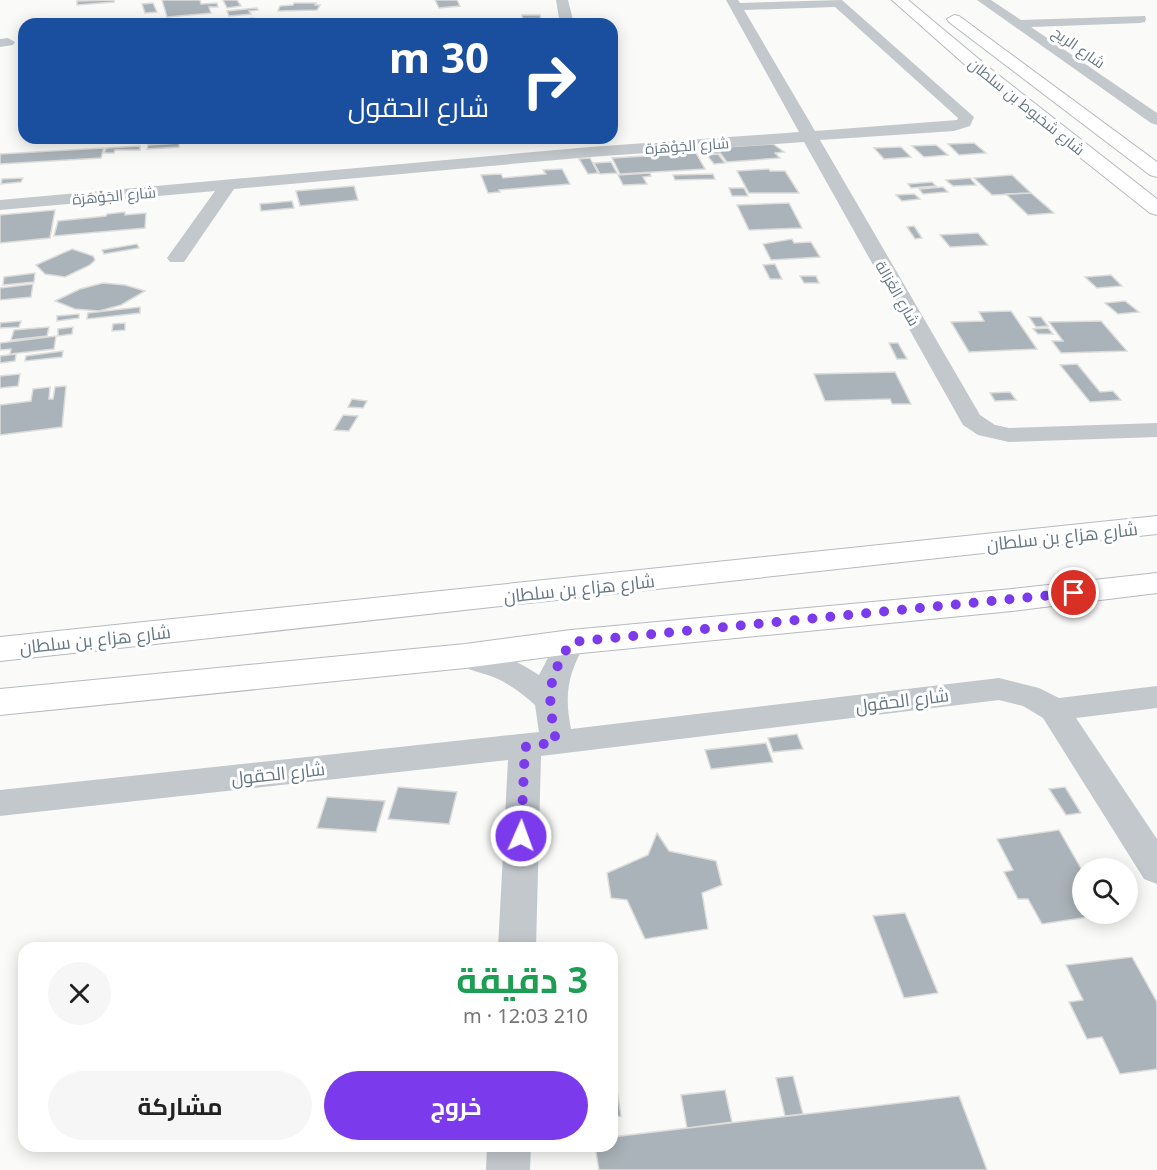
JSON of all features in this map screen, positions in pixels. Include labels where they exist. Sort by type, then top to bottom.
[{"type":"main road","name":"شارع شخبوط بن سلطان","points":[[899,0],[1155,212]]},
{"type":"main road","name":"شارع شخبوط بن سلطان","points":[[938,7],[1157,171]]},
{"type":"main road","points":[[382,609],[425,593],[469,583],[1157,511]]},
{"type":"main road","name":"شارع هزاع بن سلطان","points":[[0,649],[1157,525]]},
{"type":"main road","points":[[948,606],[997,589],[1157,562]]},
{"type":"main road","points":[[0,702],[465,656],[571,642],[948,606],[1157,583]]},
{"type":"street","points":[[562,0],[566,18]]},
{"type":"street","name":"شارع الريح","points":[[983,0],[1157,120]]},
{"type":"street","points":[[734,3],[836,2]]},
{"type":"street","name":"شارع الجَوْهَرَة","points":[[618,144],[809,136],[954,126],[966,120],[836,2]]},
{"type":"street","name":"شارع الغَزالة","points":[[734,3],[971,420],[987,430],[1009,435],[1157,430]]},
{"type":"street","points":[[1017,24],[1144,23],[1123,6]]},
{"type":"street","name":"شارع الجَوْهَرَة","points":[[0,205],[228,185],[613,144]]},
{"type":"street","points":[[177,258],[228,185]]},
{"type":"street","points":[[518,942],[541,744],[554,675],[571,642]]},
{"type":"street","points":[[465,656],[513,672],[533,684],[549,699]]},
{"type":"street","name":"شارع الحقول","points":[[0,803],[541,744],[999,689],[1019,692],[1038,699],[1054,710],[1157,869]]},
{"type":"street","points":[[1054,710],[1157,697]]},
{"type":"street","points":[[508,1152],[508,1170]]},
{"type":"building","points":[[114,0],[114,2],[77,5],[77,1]]},
{"type":"building","points":[[162,0],[200,0],[201,4],[217,3],[218,7],[209,7],[211,13],[167,17]]},
{"type":"building","points":[[223,0],[237,0],[241,6],[227,8]]},
{"type":"building","points":[[435,0],[457,0],[460,6],[439,8]]},
{"type":"building","points":[[153,3],[157,12],[145,13],[142,4]]},
{"type":"building","points":[[294,3],[320,5],[317,10],[278,11],[280,6]]},
{"type":"building","points":[[257,8],[258,10],[249,11],[251,14],[229,16],[227,11]]},
{"type":"building","points":[[522,15],[540,15],[541,18],[522,18]]},
{"type":"building","points":[[974,143],[986,153],[959,155],[948,144]]},
{"type":"building","points":[[179,144],[179,147],[147,149],[148,145]]},
{"type":"building","points":[[773,144],[784,152],[775,153],[780,158],[727,162],[720,153],[699,154],[696,149]]},
{"type":"building","points":[[936,145],[948,155],[924,157],[912,146]]},
{"type":"building","points":[[140,146],[140,150],[115,150],[114,153],[104,153],[106,148]]},
{"type":"building","points":[[901,147],[911,157],[884,159],[874,148]]},
{"type":"building","points":[[104,148],[101,158],[0,164],[0,154]]},
{"type":"building","points":[[696,153],[705,169],[620,174],[612,158]]},
{"type":"building","points":[[718,154],[725,163],[714,164],[707,155]]},
{"type":"building","points":[[590,158],[598,173],[588,174],[579,159]]},
{"type":"building","points":[[611,162],[617,173],[600,174],[594,163]]},
{"type":"building","points":[[562,169],[570,184],[488,193],[481,175],[501,174],[503,178],[546,174],[543,170]]},
{"type":"building","points":[[769,169],[770,171],[785,171],[799,193],[749,193],[737,171]]},
{"type":"building","points":[[650,173],[651,176],[643,177],[647,184],[623,185],[618,175]]},
{"type":"building","points":[[713,174],[715,179],[675,180],[673,175]]},
{"type":"building","points":[[1012,175],[1031,193],[992,195],[974,178]]},
{"type":"building","points":[[23,178],[21,182],[1,184],[2,179]]},
{"type":"building","points":[[970,178],[976,185],[953,186],[946,180]]},
{"type":"building","points":[[932,182],[936,186],[911,188],[908,184]]},
{"type":"building","points":[[354,186],[358,200],[300,206],[296,191]]},
{"type":"building","points":[[943,187],[948,192],[923,194],[919,189]]},
{"type":"building","points":[[729,188],[744,188],[748,196],[732,196]]},
{"type":"building","points":[[1031,193],[1054,213],[1028,215],[1006,194]]},
{"type":"building","points":[[914,194],[920,199],[902,201],[896,195]]},
{"type":"building","points":[[292,201],[294,208],[261,211],[260,204]]},
{"type":"building","points":[[789,203],[802,228],[749,230],[737,205]]},
{"type":"building","points":[[55,210],[50,238],[0,243],[0,215]]},
{"type":"building","points":[[125,212],[125,215],[146,213],[145,228],[54,236],[58,221]]},
{"type":"building","points":[[914,226],[922,238],[915,239],[907,227]]},
{"type":"building","points":[[978,233],[988,245],[950,247],[940,235]]},
{"type":"building","points":[[792,239],[794,243],[811,242],[820,257],[771,260],[763,244]]},
{"type":"building","points":[[137,244],[139,248],[104,254],[102,250]]},
{"type":"building","points":[[72,249],[93,256],[95,260],[90,265],[65,277],[45,274],[36,265]]},
{"type":"building","points":[[775,264],[782,279],[770,279],[763,265]]},
{"type":"building","points":[[35,273],[34,282],[3,285],[4,277]]},
{"type":"building","points":[[1111,275],[1122,286],[1097,288],[1085,277]]},
{"type":"building","points":[[800,276],[816,276],[819,283],[804,283]]},
{"type":"building","points":[[103,283],[125,285],[145,291],[121,305],[99,311],[75,309],[55,301],[80,289]]},
{"type":"building","points":[[33,284],[31,297],[0,300],[0,288]]},
{"type":"building","points":[[1125,301],[1139,312],[1118,314],[1105,303]]},
{"type":"building","points":[[140,307],[140,313],[87,319],[88,313]]},
{"type":"building","points":[[1011,311],[1037,349],[969,352],[951,322],[984,321],[979,312]]},
{"type":"building","points":[[79,314],[79,318],[57,321],[57,316]]},
{"type":"building","points":[[1029,317],[1041,317],[1048,326],[1036,327]]},
{"type":"building","points":[[21,321],[19,327],[0,328],[0,323]]},
{"type":"building","points":[[1101,321],[1127,351],[1061,353],[1052,341],[1063,341],[1049,322]]},
{"type":"building","points":[[125,323],[125,330],[112,331],[113,324]]},
{"type":"building","points":[[49,327],[47,336],[11,340],[14,330]]},
{"type":"building","points":[[73,327],[72,334],[58,336],[58,329]]},
{"type":"building","points":[[1048,328],[1053,334],[1038,334],[1033,329]]},
{"type":"building","points":[[56,336],[54,349],[10,354],[11,349],[0,350],[0,343]]},
{"type":"building","points":[[889,343],[898,343],[907,359],[897,359]]},
{"type":"building","points":[[63,351],[62,357],[25,361],[26,356]]},
{"type":"building","points":[[16,354],[15,361],[0,363],[0,356]]},
{"type":"building","points":[[1077,364],[1100,392],[1113,391],[1121,400],[1090,402],[1060,365]]},
{"type":"building","points":[[895,372],[911,404],[892,404],[890,399],[825,401],[814,374]]},
{"type":"building","points":[[20,374],[18,386],[0,388],[0,376]]},
{"type":"building","points":[[66,386],[62,427],[0,435],[0,405],[31,401],[33,389],[50,387],[49,399],[53,399],[55,387]]},
{"type":"building","points":[[1010,392],[1016,400],[995,401],[990,393]]},
{"type":"building","points":[[352,399],[367,401],[363,408],[348,407]]},
{"type":"building","points":[[343,415],[358,416],[349,431],[334,430]]},
{"type":"building","points":[[797,734],[803,749],[773,752],[768,738]]},
{"type":"building","points":[[766,743],[773,762],[711,769],[705,750]]},
{"type":"building","points":[[398,787],[457,792],[449,824],[388,819]]},
{"type":"building","points":[[1065,787],[1081,813],[1066,815],[1049,789]]},
{"type":"building","points":[[327,797],[385,801],[376,832],[317,828]]},
{"type":"building","points":[[1059,830],[1075,858],[1072,858],[1072,919],[1042,924],[1028,899],[1018,899],[1004,872],[1013,870],[997,839]]},
{"type":"building","points":[[657,833],[669,851],[716,861],[722,885],[702,893],[708,929],[645,939],[627,900],[611,898],[607,873],[648,855]]},
{"type":"building","points":[[905,913],[938,993],[904,998],[873,916]]},
{"type":"building","points":[[1132,957],[1157,1002],[1157,1069],[1120,1074],[1102,1037],[1087,1039],[1069,1002],[1083,1000],[1066,965]]},
{"type":"building","points":[[793,1076],[803,1114],[785,1116],[776,1078]]},
{"type":"building","points":[[725,1090],[732,1122],[687,1128],[681,1095]]},
{"type":"building","points":[[959,1096],[987,1170],[599,1170],[596,1152],[618,1152],[618,1136]]},
{"type":"building","points":[[618,1097],[621,1116],[618,1116]]},
{"type":"route","points":[[521,836],[525,747],[556,742],[549,699],[550,691],[558,664],[571,642],[1074,593]]}]
